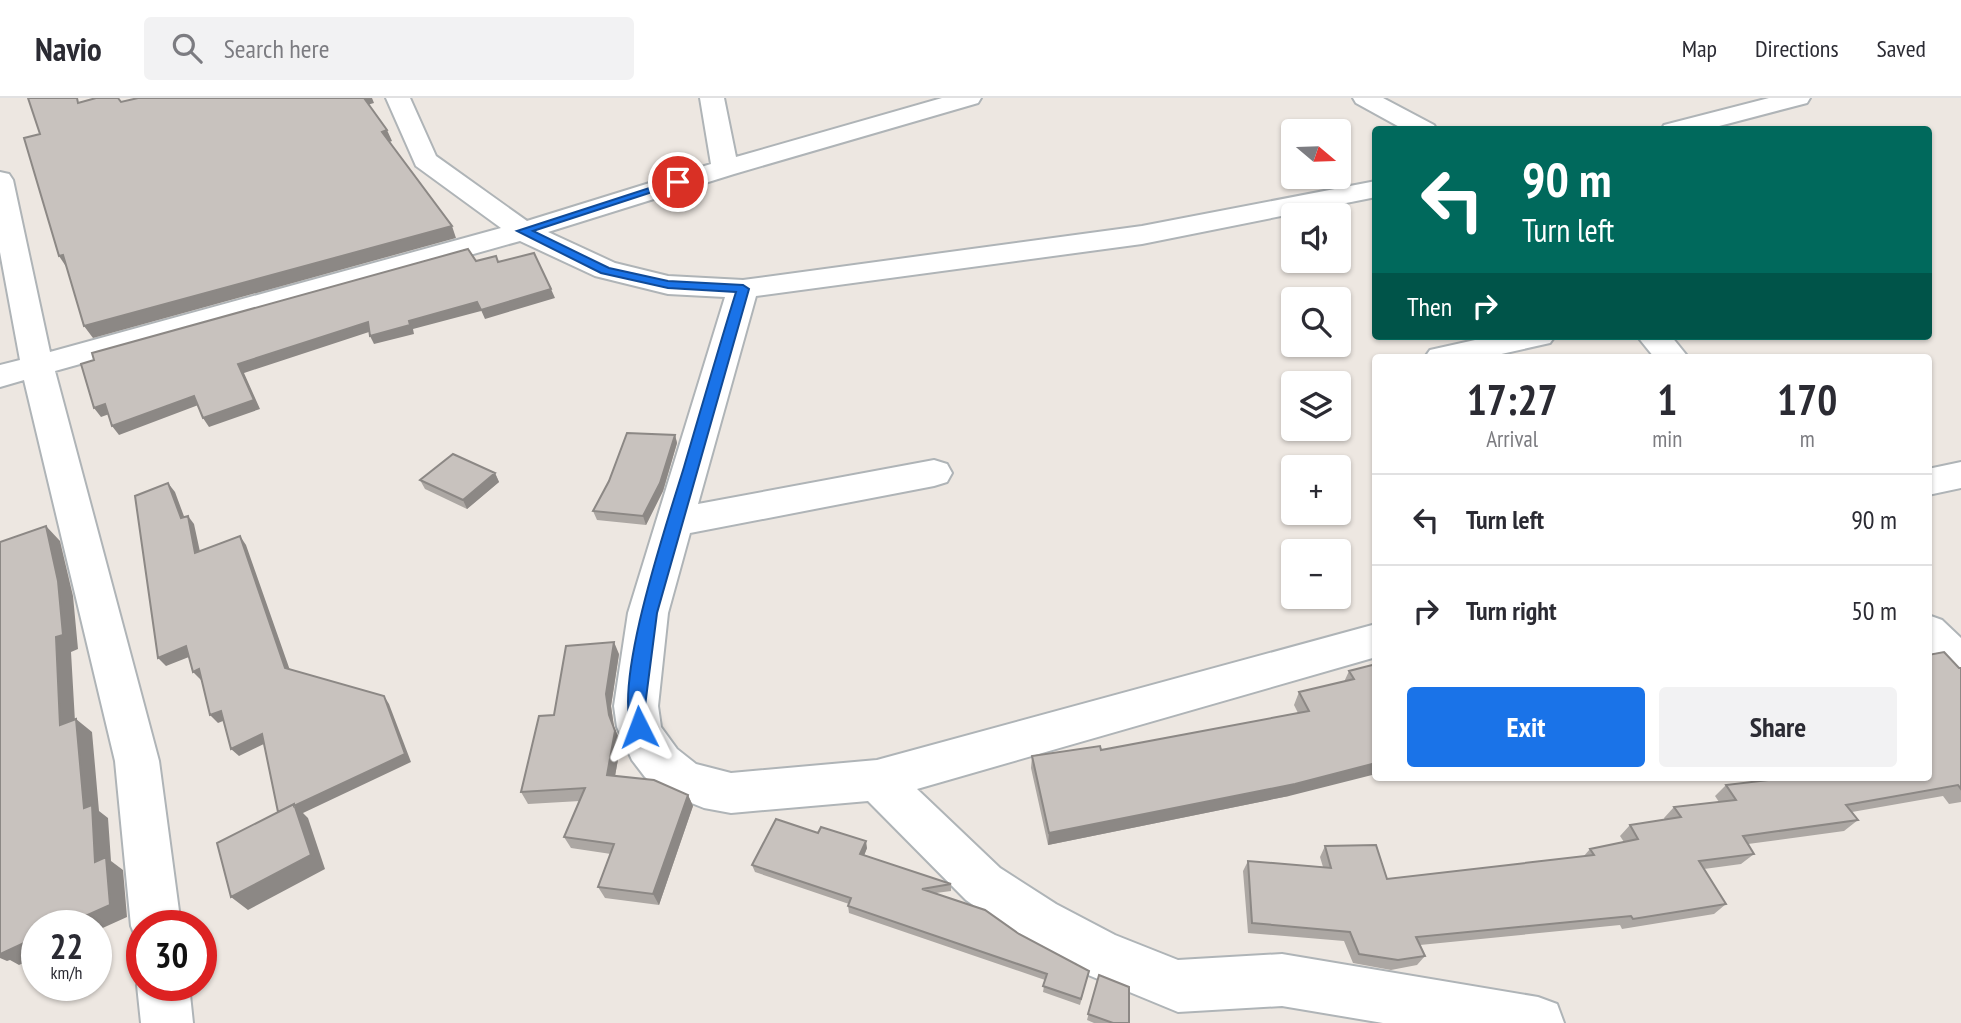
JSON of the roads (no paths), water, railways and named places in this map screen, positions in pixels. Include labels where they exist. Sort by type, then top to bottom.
[{"type":"street","points":[[398,98],[425,160],[523,231],[605,270],[668,285],[743,289],[1142,235],[1372,189]]},
{"type":"street","points":[[712,98],[725,168]]},
{"type":"street","points":[[0,376],[523,231],[725,168],[969,98]]},
{"type":"street","points":[[1365,98],[1418,126]]},
{"type":"street","points":[[1689,126],[1798,98]]},
{"type":"street","points":[[0,180],[37,365],[137,761],[154,910]]},
{"type":"street","points":[[743,289],[677,522],[648,613],[636,706],[639,727],[648,746],[662,763],[680,778],[704,788],[731,793],[877,780],[1372,641]]},
{"type":"street","points":[[1455,354],[1520,340]]},
{"type":"street","points":[[1657,340],[1669,354]]},
{"type":"street","points":[[677,522],[934,474]]},
{"type":"street","points":[[1932,481],[1961,475]]},
{"type":"street","points":[[1932,635],[1961,666]]},
{"type":"street","points":[[877,780],[983,884],[1038,921],[1099,954],[1178,986],[1282,980],[1538,1023]]},
{"type":"street","points":[[165,1001],[167,1023]]}]
